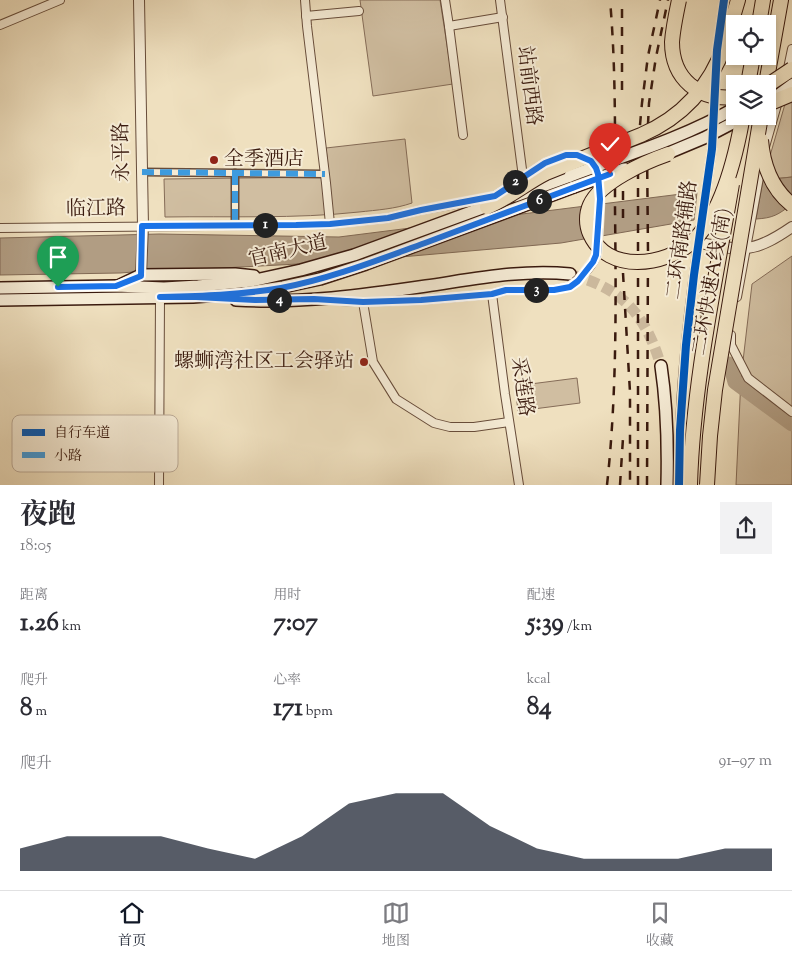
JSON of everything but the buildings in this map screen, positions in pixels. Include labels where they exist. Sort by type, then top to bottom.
[{"type":"highway","points":[[679,0],[672,42],[678,69],[688,83],[702,93],[726,98]]},
{"type":"highway","points":[[488,207],[546,173],[650,132],[677,115],[699,93],[717,65],[738,0]]},
{"type":"highway","points":[[756,0],[757,15]]},
{"type":"highway","points":[[759,15],[763,0]]},
{"type":"highway","points":[[769,75],[780,0]]},
{"type":"highway","points":[[776,80],[792,70]]},
{"type":"highway","points":[[776,100],[792,94]]},
{"type":"highway","points":[[668,154],[638,166],[610,183],[596,195],[590,204],[587,219],[590,234],[601,249],[611,256],[634,262],[652,261],[678,252],[692,241],[711,217],[727,180],[742,125]]},
{"type":"highway","points":[[690,485],[699,380],[743,125]]},
{"type":"highway","name":"二环快速A线(南)","points":[[708,485],[710,436],[717,382],[760,125]]},
{"type":"highway","points":[[761,125],[762,148],[769,174],[780,194],[792,205]]},
{"type":"main road","points":[[776,97],[792,85]]},
{"type":"main road","name":"官南大道","points":[[0,288],[116,286],[151,288],[225,284],[267,278],[354,255],[488,207],[674,138],[726,113]]},
{"type":"main road","name":"官南大道","points":[[160,297],[228,295],[270,290],[314,280],[366,264],[668,154],[730,125]]},
{"type":"main road","points":[[0,300],[160,297],[255,300],[314,299],[387,292],[527,272],[549,272],[573,278]]},
{"type":"main road","points":[[116,286],[141,274],[235,274],[267,278]]},
{"type":"main road","points":[[661,366],[665,389],[667,485]]},
{"type":"street","points":[[0,25],[60,0]]},
{"type":"street","name":"永平路","points":[[139,0],[142,172],[141,274]]},
{"type":"street","points":[[305,0],[330,224]]},
{"type":"street","points":[[445,0],[462,135]]},
{"type":"street","name":"站前西路","points":[[500,0],[522,177]]},
{"type":"street","name":"二环南路辅路","points":[[679,485],[680,421],[686,345],[712,149],[717,50],[724,0]]},
{"type":"street","points":[[306,16],[359,10]]},
{"type":"street","points":[[449,26],[503,17]]},
{"type":"street","points":[[713,485],[718,411],[746,248],[766,140],[785,79],[792,49]]},
{"type":"street","name":"临江路","points":[[0,228],[142,230],[330,224],[388,218],[495,196],[545,163],[566,155],[577,155],[591,161],[596,168],[600,199],[596,255],[593,262],[573,278]]},
{"type":"street","points":[[142,172],[325,174]]},
{"type":"street","points":[[235,173],[235,226]]},
{"type":"street","points":[[699,243],[746,248],[768,241],[792,227]]},
{"type":"street","points":[[314,299],[363,302],[421,300],[492,294],[506,290],[554,290],[570,287],[573,278]]},
{"type":"street","name":"采莲路","points":[[492,294],[519,485]]},
{"type":"street","points":[[159,415],[160,297]]},
{"type":"street","points":[[363,302],[373,362],[396,399],[434,423],[450,427],[474,427],[510,422]]},
{"type":"street","points":[[731,335],[732,345],[748,378],[792,412]]},
{"type":"street","points":[[159,472],[159,485]]},
{"type":"shaded area","points":[[360,0],[440,0],[453,84],[373,96]]},
{"type":"shaded area","points":[[792,86],[792,177],[763,180],[785,104]]},
{"type":"shaded area","points":[[405,139],[412,203],[379,210],[311,216],[165,217],[164,179],[329,177],[326,148]]},
{"type":"shaded area","points":[[792,177],[792,204],[775,215],[756,219],[763,180]]},
{"type":"shaded area","points":[[697,192],[694,220],[561,243],[355,261],[120,273],[0,275],[0,238],[159,234],[339,237]]},
{"type":"shaded area","points":[[792,256],[792,485],[736,485],[741,378],[752,284]]},
{"type":"shaded area","points":[[577,378],[580,403],[518,411],[515,386]]},
{"type":"waterway","points":[[729,364],[735,382],[792,424]]},
{"type":"tunnel","points":[[572,275],[606,288],[630,307],[648,333],[661,366]]},
{"type":"railway","points":[[607,485],[613,416],[616,312],[615,104],[610,0]]},
{"type":"railway","points":[[622,0],[622,90]]},
{"type":"railway","points":[[638,485],[638,147],[648,56],[660,0]]},
{"type":"railway","points":[[647,485],[647,146],[649,103],[668,0]]},
{"type":"railway","points":[[623,173],[623,223]]},
{"type":"railway","points":[[623,273],[630,392],[630,485]]},
{"type":"railway","points":[[620,485],[623,438]]},
{"type":"marked path","points":[[142,172],[325,174]]},
{"type":"marked path","points":[[235,173],[235,226]]},
{"type":"cycle path","points":[[679,485],[680,430],[686,345],[712,149],[717,50],[724,0]]},
{"type":"cycle path","points":[[143,226],[330,224],[388,218],[495,196],[545,163],[566,155],[577,155],[591,161],[596,168],[600,199],[597,255],[578,281],[569,287],[554,290],[506,290],[492,294],[421,300],[363,302],[314,299]]},
{"type":"place","name":"全季酒店","points":[[214,160]]},
{"type":"place","name":"螺蛳湾社区工会驿站","points":[[364,362]]},
{"type":"route","points":[[58,287],[116,286],[141,276],[142,226],[330,224],[388,218],[495,196],[545,163],[566,155],[577,155],[591,161],[598,174],[600,199],[599,233],[596,255],[593,262],[578,281],[570,287],[554,290],[506,290],[492,294],[421,300],[363,302],[314,299],[271,301],[160,297],[270,290],[320,279],[453,233],[593,181],[610,174]]}]
